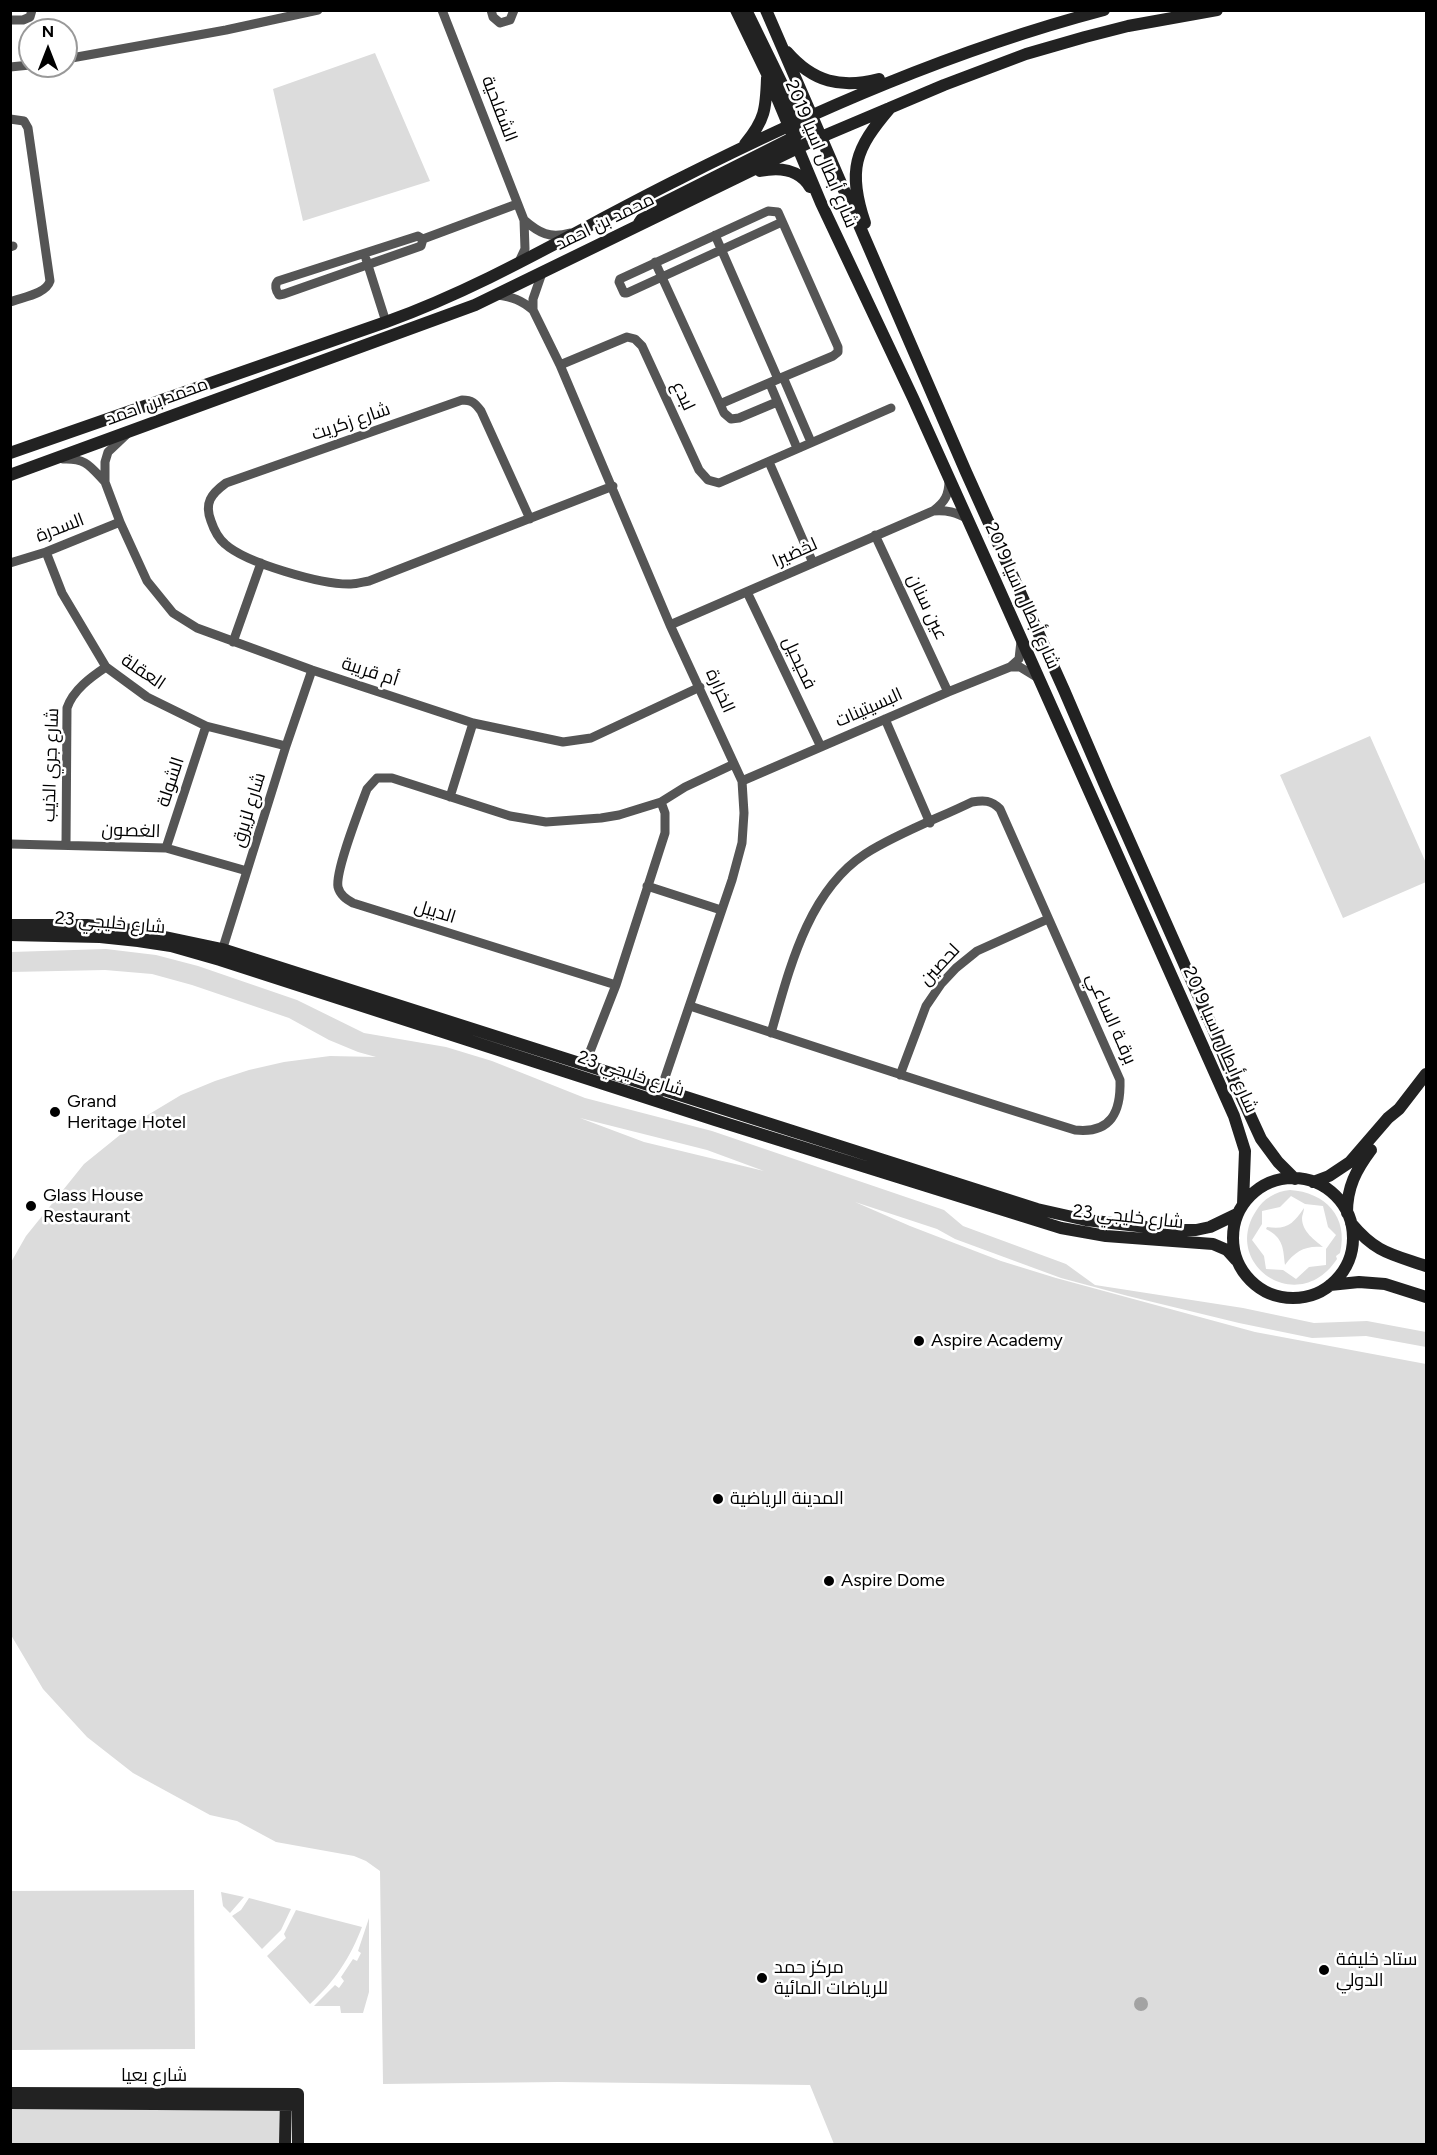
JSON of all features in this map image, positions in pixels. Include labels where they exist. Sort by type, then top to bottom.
[{"type":"main road","name":"شارع أبطال اسيا 2019","points":[[736,10],[767,74],[802,128],[817,139],[854,228],[864,237],[1261,1139],[1278,1162],[1295,1179]]},
{"type":"main road","points":[[637,227],[643,217],[653,208],[802,128],[746,10]]},
{"type":"main road","name":"شارع أبطال اسيا 2019","points":[[766,10],[779,43],[821,203],[968,519],[1241,1132],[1245,1151],[1240,1209]]},
{"type":"main road","name":"محمد بن احمد","points":[[10,453],[386,322],[457,294],[742,148],[802,128],[918,71],[1005,40],[1104,10]]},
{"type":"main road","name":"محمد بن احمد","points":[[802,128],[817,139],[892,106],[1036,51],[1128,26],[1217,10]]},
{"type":"main road","points":[[779,43],[800,66],[826,81],[863,84],[918,71]]},
{"type":"main road","points":[[742,148],[758,128],[763,116],[766,106],[767,74]]},
{"type":"main road","points":[[880,273],[878,260],[856,196],[855,180],[858,159],[865,141],[892,106]]},
{"type":"main road","name":"محمد بن احمد","points":[[10,475],[439,319],[497,295],[739,176],[802,128]]},
{"type":"main road","points":[[739,176],[763,170],[789,170],[807,182],[821,203]]},
{"type":"main road","name":"شارع خليجي 23","points":[[12,930],[138,941],[221,954],[966,1193],[1061,1228],[1106,1236],[1213,1244],[1227,1250],[1236,1260]]},
{"type":"main road","points":[[1426,1074],[1356,1171],[1349,1187],[1349,1218],[1353,1240],[1350,1257],[1342,1273],[1330,1285],[1308,1296],[1281,1297],[1255,1285],[1242,1271],[1236,1260],[1232,1237],[1240,1209],[1250,1196],[1266,1185],[1285,1179],[1295,1179],[1312,1182],[1336,1197],[1349,1218],[1366,1241],[1382,1251],[1426,1266]]},
{"type":"main road","points":[[1312,1182],[1329,1176],[1350,1162],[1388,1118],[1399,1109]]},
{"type":"main road","name":"شارع خليجي 23","points":[[966,1193],[1086,1220],[1142,1228],[1196,1230],[1210,1227],[1240,1209]]},
{"type":"main road","points":[[1330,1285],[1359,1282],[1385,1284],[1426,1297]]},
{"type":"main road","name":"شارع بعيا","points":[[10,2093],[292,2100]]},
{"type":"main road","points":[[285,2145],[292,2100]]},
{"type":"main road","points":[[292,2100],[297,2145]]},
{"type":"main road","name":"شارع بعيا","points":[[10,2103],[292,2100]]},
{"type":"street","points":[[10,20],[23,20],[30,16],[32,10]]},
{"type":"street","points":[[78,57],[226,30],[318,10]]},
{"type":"street","name":"الشفلحية","points":[[442,10],[524,220],[525,249],[517,265]]},
{"type":"street","points":[[491,10],[493,18],[500,23],[510,20],[514,10]]},
{"type":"street","points":[[10,119],[24,122],[28,128],[51,281],[43,290],[10,302]]},
{"type":"street","points":[[423,239],[517,204]]},
{"type":"street","points":[[720,404],[838,352],[838,347],[778,212],[768,211],[620,279],[619,282],[624,292],[627,293],[782,222]]},
{"type":"street","points":[[524,220],[546,236],[562,236],[583,230]]},
{"type":"street","points":[[715,235],[777,380],[812,442]]},
{"type":"street","points":[[418,236],[423,239],[421,246],[284,294],[279,295],[277,292],[278,281],[418,236]]},
{"type":"street","points":[[364,254],[386,322]]},
{"type":"street","points":[[655,261],[724,413],[731,419],[739,418],[777,402]]},
{"type":"street","points":[[533,310],[533,299],[543,273]]},
{"type":"street","points":[[497,295],[522,300],[533,310]]},
{"type":"street","name":"الخرارة","points":[[533,310],[560,365],[613,486],[670,625],[742,781],[744,813],[742,843],[659,1095]]},
{"type":"street","name":"لبدع","points":[[560,365],[627,337],[635,339],[642,346],[699,470],[708,480],[719,483],[891,408]]},
{"type":"street","points":[[777,380],[777,402],[797,448]]},
{"type":"street","name":"شارع زكريت","points":[[530,519],[481,411],[470,400],[462,400],[226,483],[213,493],[207,503],[215,532],[225,544],[261,563],[318,580],[352,584],[369,581],[530,519],[613,486]]},
{"type":"street","name":"أم قريبة","points":[[130,431],[108,452],[105,462],[105,482],[120,522],[147,581],[173,613],[197,628],[312,670],[472,723],[563,742],[591,738],[700,687]]},
{"type":"street","name":"أم قريبة","points":[[55,459],[77,458],[89,465],[105,482]]},
{"type":"street","points":[[769,462],[813,563]]},
{"type":"street","points":[[933,511],[945,503],[949,492],[949,479]]},
{"type":"street","points":[[933,511],[946,510],[968,519]]},
{"type":"street","name":"لخضيرا","points":[[670,625],[933,511]]},
{"type":"street","name":"السدرة","points":[[10,563],[46,552],[120,522]]},
{"type":"street","name":"عين سنان","points":[[875,535],[948,692]]},
{"type":"street","name":"العقلة","points":[[46,552],[62,593],[106,667],[147,697],[206,726],[286,746]]},
{"type":"street","points":[[233,642],[261,563]]},
{"type":"street","name":"فحيحيل","points":[[747,592],[821,747]]},
{"type":"street","points":[[1010,668],[1018,659],[1021,640]]},
{"type":"street","name":"شارع جري الذيب","points":[[66,845],[67,708],[70,698],[106,667]]},
{"type":"street","points":[[1010,668],[1020,667],[1039,678]]},
{"type":"street","name":"البسيتينات","points":[[742,781],[948,692],[1010,668]]},
{"type":"street","name":"شارع لزيرق","points":[[221,954],[312,670]]},
{"type":"street","points":[[885,719],[930,823]]},
{"type":"street","points":[[450,797],[472,723]]},
{"type":"street","name":"الشولة","points":[[166,848],[206,726]]},
{"type":"street","name":"الديبل","points":[[616,985],[353,903],[342,896],[338,889],[339,873],[367,789],[377,778],[392,778],[510,816],[546,822],[619,815],[662,802],[685,787],[734,764]]},
{"type":"street","name":"برقـة الساعي","points":[[690,1006],[771,1033],[900,1075],[1075,1130],[1090,1132],[1102,1128],[1118,1108],[1121,1095],[1120,1080],[1000,809],[993,802],[984,800],[972,802],[891,839],[864,855],[848,868],[826,895],[807,927],[787,978],[771,1033]]},
{"type":"street","points":[[589,1054],[616,985],[665,833],[666,818],[662,802]]},
{"type":"street","name":"الغصون","points":[[10,844],[166,848],[247,871]]},
{"type":"street","points":[[647,886],[721,910]]},
{"type":"street","name":"لحصين","points":[[900,1075],[926,1005],[956,968],[977,951],[1048,919]]},
{"type":"shaded area","points":[[375,53],[430,181],[303,221],[273,89]]},
{"type":"shaded area","points":[[1370,736],[1426,863],[1426,882],[1343,918],[1280,775]]},
{"type":"shaded area","name":"المدينة الرياضية","points":[[106,949],[156,955],[198,966],[297,1000],[364,1033],[446,1047],[492,1061],[585,1098],[712,1131],[944,1210],[963,1226],[1066,1264],[1095,1285],[1243,1308],[1314,1323],[1367,1321],[1426,1332],[1426,1347],[1366,1336],[1312,1338],[1239,1323],[1061,1278],[955,1239],[937,1229],[855,1202],[1001,1261],[1056,1278],[1255,1332],[1426,1364],[1426,2144],[834,2144],[810,2085],[558,2082],[383,2084],[380,1871],[354,1856],[276,1842],[237,1821],[210,1815],[133,1773],[87,1737],[43,1689],[11,1635],[10,1264],[26,1236],[84,1164],[136,1122],[181,1095],[249,1070],[284,1062],[330,1056],[376,1057],[329,1040],[289,1018],[152,974],[105,970],[11,972],[11,952]],"holes":[[[580,1118],[707,1150],[764,1171],[644,1142]]]},
{"type":"shaded area","points":[[1285,1191],[1303,1192],[1324,1201],[1332,1209],[1341,1228],[1342,1240],[1337,1259],[1321,1276],[1303,1284],[1285,1284],[1269,1277],[1256,1265],[1248,1249],[1248,1231],[1256,1211],[1266,1199]],"holes":[[[1291,1196],[1305,1204],[1323,1206],[1328,1227],[1336,1235],[1326,1249],[1326,1265],[1309,1267],[1296,1279],[1283,1270],[1266,1269],[1264,1256],[1252,1240],[1262,1224],[1262,1211],[1280,1207]]]},
{"type":"shaded area","points":[[1304,1208],[1302,1218],[1304,1227],[1323,1247],[1301,1250],[1285,1265],[1279,1240],[1266,1229],[1289,1225]]},
{"type":"shaded area","points":[[194,1890],[195,2049],[11,2050],[11,1891]]},
{"type":"shaded area","points":[[221,1892],[244,1897],[230,1913],[223,1906]]},
{"type":"shaded area","points":[[249,1898],[291,1909],[281,1930],[262,1949],[232,1916],[241,1910]]},
{"type":"shaded area","points":[[296,1910],[362,1927],[341,1969],[310,2004],[267,1956],[286,1938],[284,1934]]},
{"type":"shaded area","points":[[369,1918],[369,1992],[363,2013],[341,2013],[340,2006],[314,2006],[335,1985],[339,1988],[344,1981],[341,1977],[353,1959],[357,1961]]},
{"type":"shaded area","points":[[1138,1997],[1144,1997],[1148,2004],[1144,2011],[1138,2011],[1134,2007],[1134,2001]]},
{"type":"shaded area","points":[[11,2107],[283,2109],[282,2144],[11,2144]]},
{"type":"place","name":"Grand Heritage Hotel","points":[[55,1112]]},
{"type":"place","name":"Glass House Restaurant","points":[[31,1206]]},
{"type":"place","name":"Aspire Academy","points":[[919,1341]]},
{"type":"place","name":"المدينة الرياضية","points":[[718,1499]]},
{"type":"place","name":"Aspire Dome","points":[[829,1581]]},
{"type":"place","name":"ستاد خليفة الدولي","points":[[1324,1970]]},
{"type":"place","name":"مركز حمد للرياضات المائية","points":[[762,1978]]}]
